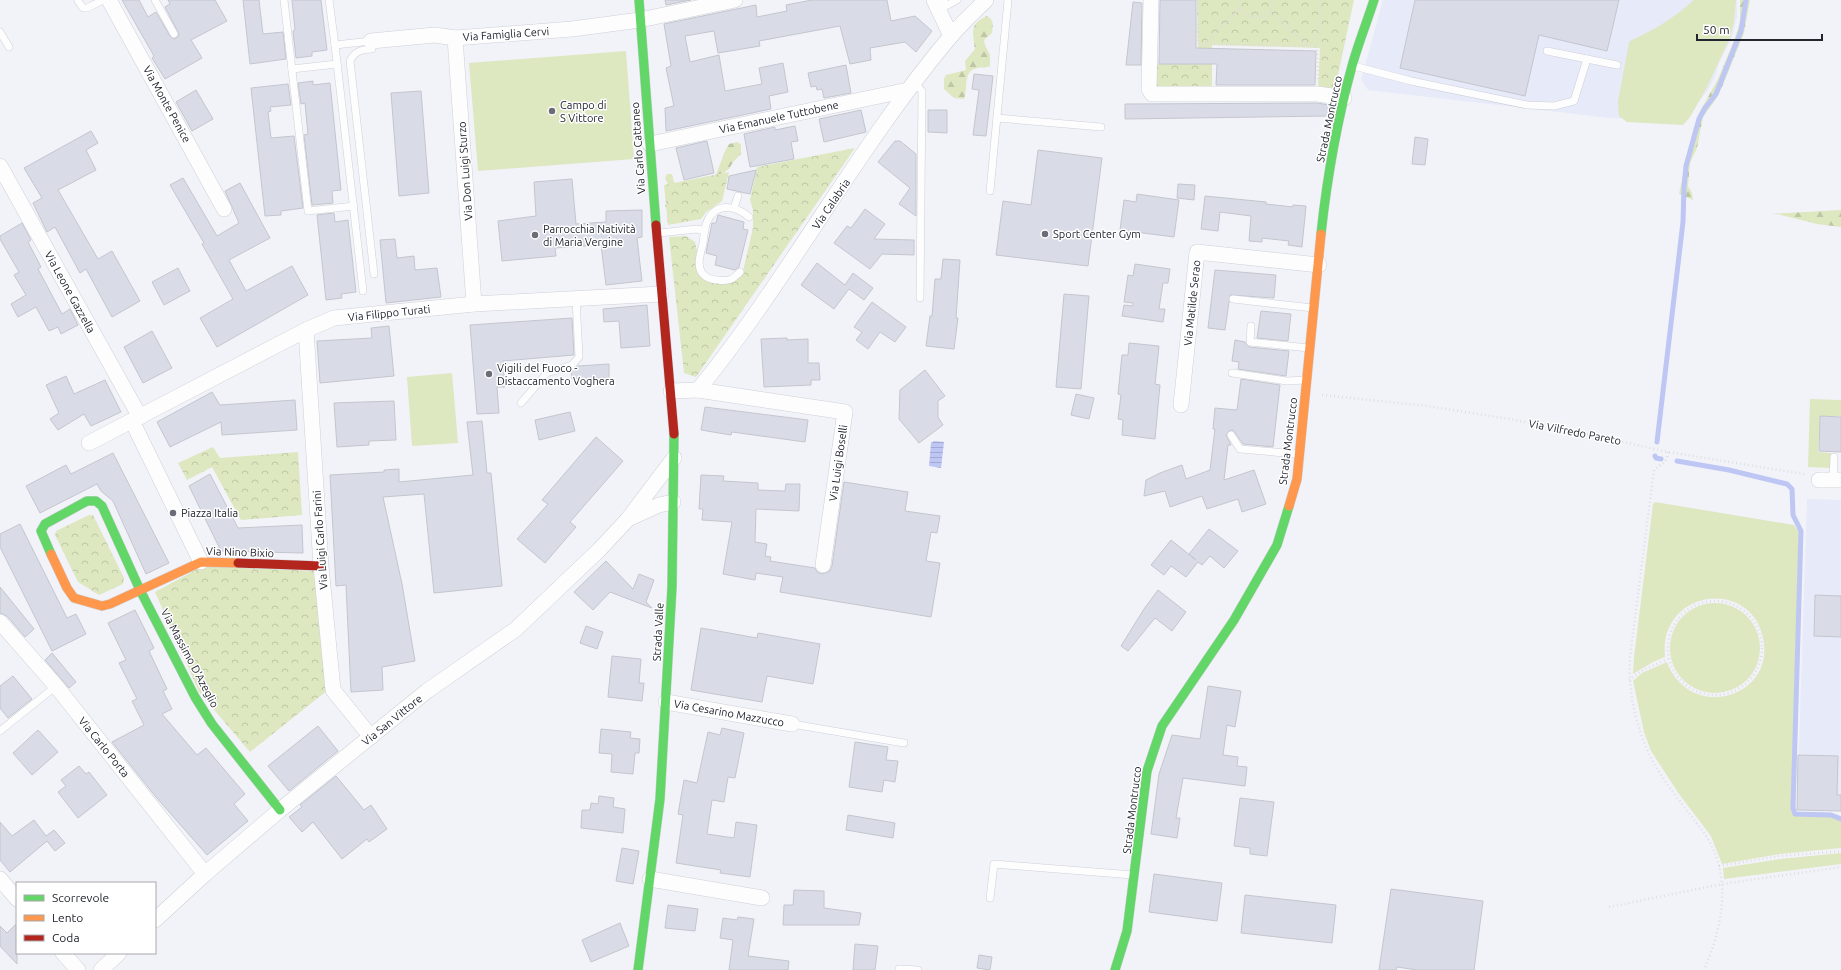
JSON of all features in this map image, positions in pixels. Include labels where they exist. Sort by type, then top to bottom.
[{"type":"street","name":"Via Monte Penice","points":[[110,0],[224,209]]},
{"type":"street","name":"Via Carlo Cattaneo","points":[[639,0],[661,294]]},
{"type":"street","name":"Via Famiglia Cervi","points":[[371,41],[435,35],[454,38],[572,29],[640,20],[735,0]]},
{"type":"street","points":[[934,0],[951,36]]},
{"type":"street","name":"Via Calabria","points":[[698,390],[732,348],[911,86],[951,36],[986,0]]},
{"type":"street","points":[[1151,0],[1148,89],[1152,94],[1318,94],[1344,98]]},
{"type":"street","name":"Strada Montrucco","points":[[1115,970],[1127,931],[1147,771],[1162,726],[1234,620],[1277,545],[1297,479],[1325,196],[1352,65],[1374,0]]},
{"type":"street","name":"Via Don Luigi Sturzo","points":[[454,38],[474,304]]},
{"type":"street","name":"Via Emanuele Tuttobene","points":[[650,144],[911,86]]},
{"type":"street","name":"Via Leone Gazzella","points":[[0,166],[136,419]]},
{"type":"street","name":"Via Matilde Serao","points":[[1181,405],[1197,252],[1318,265]]},
{"type":"street","name":"Via Filippo Turati","points":[[89,443],[306,330],[334,318],[474,304],[661,294]]},
{"type":"street","name":"Strada Valle","points":[[638,970],[660,799],[672,587],[674,432],[661,294]]},
{"type":"street","name":"Via Luigi Carlo Farini","points":[[306,330],[322,566],[333,690],[371,736]]},
{"type":"street","points":[[670,391],[698,390]]},
{"type":"street","name":"Via Luigi Boselli","points":[[698,390],[845,412],[824,564]]},
{"type":"street","points":[[136,419],[201,562]]},
{"type":"street","name":"Via San Vittore","points":[[156,919],[205,874],[280,810],[371,736],[427,691],[516,629],[599,550],[628,519],[674,458]]},
{"type":"street","name":"Via Nino Bixio","points":[[140,590],[102,506],[96,501],[87,501],[45,524],[41,531],[44,540],[67,588],[74,598],[102,606],[110,604],[201,562],[322,566]]},
{"type":"street","name":"Via San Vittore","points":[[628,519],[659,505],[673,502]]},
{"type":"street","name":"Via Massimo D'Azeglio","points":[[140,590],[195,697],[212,724],[280,810]]},
{"type":"street","name":"Via Carlo Porta","points":[[0,622],[56,686],[205,874]]},
{"type":"street","name":"Via Cesarino Mazzucco","points":[[666,702],[792,724]]},
{"type":"street","points":[[0,879],[16,898]]},
{"type":"street","points":[[650,879],[762,898]]},
{"type":"street","points":[[65,954],[78,970]]},
{"type":"street","points":[[101,970],[118,954]]},
{"type":"lane","points":[[78,1],[83,8],[87,8],[103,0]]},
{"type":"lane","points":[[155,0],[174,34]]},
{"type":"lane","points":[[284,0],[308,211],[354,206]]},
{"type":"lane","points":[[329,0],[363,291]]},
{"type":"lane","points":[[944,0],[946,6],[957,0]]},
{"type":"lane","points":[[990,192],[1008,0]]},
{"type":"lane","points":[[0,32],[9,47]]},
{"type":"lane","points":[[335,45],[371,41],[372,49],[360,50],[353,54],[350,61],[374,274]]},
{"type":"lane","points":[[1547,50],[1617,66]]},
{"type":"lane","points":[[1352,65],[1411,81],[1528,105],[1554,106],[1574,101],[1587,59]]},
{"type":"lane","points":[[292,69],[337,64]]},
{"type":"lane","points":[[911,86],[922,91],[920,298]]},
{"type":"lane","points":[[997,118],[1101,127]]},
{"type":"lane","points":[[734,208],[738,196]]},
{"type":"lane","points":[[740,272],[732,280],[723,281],[710,279],[702,273],[699,266],[707,222],[716,209],[725,206],[734,208],[740,210],[749,217]]},
{"type":"lane","points":[[656,233],[698,229],[705,230]]},
{"type":"lane","points":[[521,403],[547,373],[572,365],[579,357],[576,299]]},
{"type":"lane","points":[[1233,300],[1314,308]]},
{"type":"lane","points":[[1251,326],[1250,342],[1310,348]]},
{"type":"lane","points":[[1232,373],[1287,381],[1307,379]]},
{"type":"lane","points":[[1231,435],[1240,449],[1300,454]]},
{"type":"lane","points":[[1831,480],[1834,457]]},
{"type":"lane","points":[[0,732],[56,686]]},
{"type":"lane","points":[[792,724],[904,743]]},
{"type":"lane","points":[[990,898],[994,864],[1135,875]]},
{"type":"lane","points":[[899,969],[918,970]]},
{"type":"path","points":[[1198,0],[1198,44],[1317,46]]},
{"type":"path","points":[[1237,0],[1243,13],[1254,18],[1260,18],[1271,11],[1275,0]]},
{"type":"path","points":[[1318,94],[1317,46],[1321,0]]},
{"type":"path","points":[[1205,44],[1240,8]]},
{"type":"path","points":[[1271,11],[1307,45]]},
{"type":"path","name":"Via Vilfredo Pareto","points":[[1306,394],[1442,408],[1564,429],[1668,452],[1810,475],[1831,480]]},
{"type":"path","points":[[1668,452],[1667,460],[1664,464],[1654,470],[1630,657],[1629,680],[1640,733],[1648,752],[1676,797],[1707,838],[1719,866],[1722,884],[1721,913],[1717,935],[1704,970]]},
{"type":"path","points":[[1704,601],[1725,601],[1744,610],[1757,627],[1761,637],[1761,658],[1755,673],[1744,685],[1725,694],[1704,694],[1690,688],[1677,678],[1668,659],[1667,648],[1672,627],[1685,611],[1704,601]]},
{"type":"path","points":[[1629,680],[1641,671],[1668,659]]},
{"type":"path","points":[[1719,866],[1780,856],[1841,850]]},
{"type":"path","points":[[1609,907],[1722,884],[1841,867]]},
{"type":"shaded area","points":[[1383,0],[1737,0],[1737,17],[1732,37],[1719,63],[1715,77],[1708,90],[1682,122],[1609,118],[1368,90],[1361,80]]},
{"type":"shaded area","points":[[1807,499],[1841,500],[1841,811],[1797,810]]},
{"type":"green space","points":[[1197,0],[1354,0],[1335,89],[1318,88],[1320,48],[1212,45],[1212,88],[1155,87],[1155,64],[1198,64]]},
{"type":"green space","points":[[1694,0],[1736,0],[1734,22],[1730,38],[1706,89],[1690,117],[1683,125],[1627,122],[1619,116],[1618,101],[1630,41],[1664,23]]},
{"type":"green space","points":[[1740,0],[1750,0],[1744,33],[1723,85],[1716,99],[1703,117],[1697,148],[1690,163],[1688,186],[1692,193],[1693,200],[1679,194],[1693,131],[1699,113],[1718,79],[1735,38],[1740,22]]},
{"type":"green space","points":[[987,16],[991,19],[993,25],[992,33],[984,40],[990,55],[990,66],[976,68],[971,71],[967,78],[964,99],[954,98],[944,89],[944,79],[946,75],[966,70],[965,61],[975,49],[973,33],[975,25]]},
{"type":"green space","name":"Campo di S Vittore","points":[[626,51],[634,159],[478,171],[469,63]]},
{"type":"green space","points":[[738,142],[741,145],[741,154],[733,162],[729,169],[669,212],[665,206],[670,192],[665,178],[667,174],[672,174],[674,182],[677,185],[716,175],[729,144]]},
{"type":"green space","points":[[855,148],[696,377],[684,373],[669,237],[686,236],[695,242],[698,255],[709,280],[732,283],[743,271],[753,228],[753,210],[750,200],[757,167]]},
{"type":"green space","points":[[729,172],[722,201],[706,212],[701,219],[668,225],[664,185]]},
{"type":"green space","points":[[1841,210],[1841,227],[1817,224],[1777,214],[1769,214]]},
{"type":"green space","points":[[452,373],[458,443],[412,446],[407,377]]},
{"type":"green space","points":[[1810,399],[1841,400],[1841,416],[1820,416],[1818,452],[1831,453],[1831,468],[1808,467]]},
{"type":"green space","points":[[213,447],[220,458],[298,452],[302,515],[241,520],[212,467],[187,480],[178,463]]},
{"type":"green space","points":[[1655,502],[1794,525],[1799,532],[1791,810],[1794,815],[1831,817],[1841,821],[1841,848],[1780,854],[1722,864],[1711,836],[1679,794],[1651,751],[1644,732],[1633,681],[1642,673],[1667,662],[1678,681],[1693,692],[1710,697],[1728,695],[1744,688],[1757,676],[1764,659],[1763,638],[1755,619],[1742,606],[1725,599],[1707,599],[1690,605],[1676,617],[1667,634],[1665,657],[1653,662],[1633,674],[1653,504]]},
{"type":"green space","points":[[89,515],[93,515],[124,578],[123,584],[99,595],[78,582],[55,535],[56,531]]},
{"type":"green space","points":[[203,566],[314,571],[328,690],[250,752],[199,692],[155,592]]},
{"type":"green space","points":[[1715,603],[1732,607],[1747,616],[1756,631],[1760,648],[1756,665],[1747,680],[1732,689],[1715,693],[1698,689],[1683,680],[1674,665],[1670,648],[1674,631],[1683,616],[1698,607]]},
{"type":"green space","points":[[1841,853],[1841,864],[1724,879],[1723,868],[1780,859]]},
{"type":"water","points":[[934,441],[944,442],[941,468],[929,466],[931,443]]},
{"type":"building","points":[[122,0],[139,0],[148,17],[156,12],[170,36],[174,39],[178,37],[179,34],[165,7],[170,4],[168,0],[215,0],[227,21],[191,40],[202,58],[165,79],[152,58],[154,56]]},
{"type":"building","points":[[243,0],[259,0],[263,34],[283,32],[286,59],[250,64]]},
{"type":"building","points":[[292,0],[321,0],[327,50],[312,52],[312,56],[296,58]]},
{"type":"building","points":[[665,0],[691,0],[666,5]]},
{"type":"building","points":[[812,0],[887,0],[891,21],[915,16],[932,31],[916,52],[905,42],[870,48],[871,60],[850,64],[840,26],[759,41],[760,46],[718,53],[714,31],[685,36],[690,62],[719,55],[725,91],[762,84],[759,68],[783,63],[788,92],[769,96],[771,109],[666,131],[665,108],[674,106],[666,68],[671,66],[664,24],[756,5],[757,17],[787,11],[786,5]]},
{"type":"building","points":[[1160,0],[1196,0],[1196,48],[1316,51],[1315,85],[1216,85],[1217,64],[1159,64]]},
{"type":"building","points":[[1415,0],[1619,0],[1607,51],[1539,35],[1525,96],[1400,68]]},
{"type":"building","points":[[1133,2],[1142,3],[1141,65],[1126,65]]},
{"type":"building","points":[[846,65],[851,93],[824,98],[822,89],[817,90],[816,86],[811,87],[808,73]]},
{"type":"building","points":[[974,74],[993,76],[986,136],[973,135],[979,90],[972,89]]},
{"type":"building","points":[[313,81],[313,85],[330,83],[341,190],[332,191],[333,203],[312,205],[304,135],[308,134],[305,103],[301,104],[298,83]]},
{"type":"building","points":[[288,84],[291,105],[270,107],[271,111],[268,112],[271,138],[294,136],[303,208],[281,211],[281,215],[265,216],[251,88]]},
{"type":"building","points":[[196,90],[213,119],[192,131],[176,102]]},
{"type":"building","points":[[421,91],[429,193],[399,196],[391,93]]},
{"type":"building","points":[[1317,103],[1329,105],[1328,116],[1125,119],[1125,104]]},
{"type":"building","points":[[861,110],[866,132],[824,142],[819,119]]},
{"type":"building","points":[[928,110],[947,110],[947,133],[928,132]]},
{"type":"building","points":[[795,126],[798,141],[791,142],[794,159],[750,167],[744,134],[775,127],[775,130]]},
{"type":"building","points":[[91,131],[98,143],[86,150],[96,170],[58,190],[98,259],[112,251],[140,301],[112,317],[86,269],[80,273],[55,227],[47,232],[33,203],[42,198],[24,168]]},
{"type":"building","points":[[1415,137],[1428,139],[1425,165],[1412,164]]},
{"type":"building","points":[[707,141],[714,173],[684,180],[676,148]]},
{"type":"building","points":[[895,141],[900,141],[916,154],[916,216],[899,204],[910,188],[878,162]]},
{"type":"building","points":[[1038,150],[1102,158],[1088,266],[996,255],[1003,201],[1031,205]]},
{"type":"building","points":[[756,170],[750,194],[727,189],[729,176]]},
{"type":"building","points":[[183,178],[217,236],[239,223],[225,191],[240,183],[270,238],[229,260],[246,291],[292,266],[308,295],[217,347],[200,318],[233,299],[202,244],[204,243],[170,185]]},
{"type":"building","points":[[572,179],[576,224],[606,222],[606,211],[642,210],[642,237],[637,238],[642,281],[606,285],[601,245],[555,248],[556,256],[502,261],[498,221],[536,216],[534,182]]},
{"type":"building","points":[[1178,184],[1195,185],[1194,200],[1177,198]]},
{"type":"building","points":[[1137,194],[1179,200],[1174,237],[1120,230],[1124,200],[1136,202]]},
{"type":"building","points":[[1205,196],[1266,202],[1266,204],[1293,207],[1293,205],[1306,206],[1302,247],[1288,245],[1289,241],[1262,238],[1262,242],[1249,241],[1251,216],[1220,212],[1218,231],[1201,229]]},
{"type":"building","points":[[865,209],[885,224],[874,239],[914,240],[914,255],[882,254],[870,269],[834,243],[847,226],[851,228]]},
{"type":"building","points":[[334,213],[335,222],[348,220],[356,292],[341,294],[342,298],[326,300],[317,215]]},
{"type":"building","points":[[718,215],[744,222],[743,229],[748,230],[739,267],[735,270],[715,265],[717,256],[706,253],[712,223],[716,223]]},
{"type":"building","points":[[22,223],[31,240],[28,242],[41,267],[38,269],[62,314],[70,309],[78,325],[61,334],[58,327],[49,331],[36,307],[18,317],[11,304],[26,295],[14,275],[19,272],[0,239],[0,236]]},
{"type":"building","points":[[395,239],[397,258],[414,256],[415,270],[437,268],[441,297],[386,303],[380,240]]},
{"type":"building","points":[[943,259],[960,260],[956,318],[958,318],[954,349],[926,346],[930,316],[932,316],[935,279],[941,279]]},
{"type":"building","points":[[817,263],[845,285],[853,273],[873,288],[864,300],[849,289],[834,309],[801,285]]},
{"type":"building","points":[[1135,264],[1170,269],[1168,283],[1163,283],[1159,309],[1165,309],[1163,322],[1122,316],[1124,305],[1133,306],[1133,303],[1124,302],[1128,275],[1133,276]]},
{"type":"building","points":[[178,268],[190,291],[164,305],[152,282]]},
{"type":"building","points":[[1215,270],[1276,275],[1274,298],[1230,295],[1225,330],[1208,328]]},
{"type":"building","points":[[1064,294],[1089,296],[1081,389],[1056,387]]},
{"type":"building","points":[[872,302],[906,327],[895,342],[880,332],[868,349],[856,340],[862,332],[854,327]]},
{"type":"building","points":[[647,305],[650,346],[621,348],[619,321],[604,322],[603,309]]},
{"type":"building","points":[[1261,311],[1291,314],[1288,341],[1257,338]]},
{"type":"building","name":"Vigili del Fuoco - Distaccamento Voghera","points":[[572,318],[574,355],[503,361],[505,387],[497,387],[499,413],[477,414],[470,325]]},
{"type":"building","points":[[389,326],[394,376],[320,383],[317,341],[372,338],[371,328]]},
{"type":"building","points":[[152,331],[172,368],[143,383],[124,347]]},
{"type":"building","points":[[787,338],[787,340],[808,339],[808,363],[819,363],[820,380],[811,380],[811,385],[764,387],[761,339]]},
{"type":"building","points":[[1235,340],[1245,342],[1249,347],[1289,351],[1286,376],[1238,369],[1239,362],[1232,361]]},
{"type":"building","points":[[1129,343],[1159,346],[1155,384],[1160,385],[1155,439],[1122,435],[1123,420],[1118,419],[1121,395],[1118,394],[1122,355],[1128,355]]},
{"type":"building","points":[[609,364],[609,378],[572,379],[571,371],[578,366]]},
{"type":"building","points":[[925,370],[945,396],[938,401],[938,417],[943,425],[919,443],[899,419],[900,390]]},
{"type":"building","points":[[66,376],[74,394],[105,380],[121,412],[91,426],[84,414],[58,430],[50,419],[59,413],[46,385]]},
{"type":"building","points":[[1241,379],[1280,385],[1273,447],[1243,444],[1233,430],[1229,431],[1226,435],[1231,445],[1228,445],[1224,480],[1254,470],[1266,504],[1242,512],[1238,499],[1207,509],[1202,496],[1170,507],[1165,491],[1144,496],[1146,480],[1160,473],[1182,465],[1186,479],[1210,470],[1215,429],[1213,429],[1215,408],[1237,410]]},
{"type":"building","points":[[212,392],[220,405],[295,400],[297,430],[222,435],[221,422],[170,447],[157,422]]},
{"type":"building","points":[[1076,394],[1094,398],[1089,419],[1071,415]]},
{"type":"building","points":[[394,401],[396,440],[369,441],[369,445],[337,447],[334,403]]},
{"type":"building","points":[[705,407],[808,420],[805,442],[732,432],[731,435],[701,430]]},
{"type":"building","points":[[570,412],[575,431],[539,440],[535,420]]},
{"type":"building","points":[[1820,416],[1841,417],[1841,452],[1819,451]]},
{"type":"building","points":[[482,421],[487,473],[491,473],[502,586],[434,593],[424,494],[383,497],[402,584],[415,661],[382,667],[383,690],[351,692],[346,585],[336,586],[330,475],[384,472],[384,470],[399,469],[399,482],[473,475],[467,422]]},
{"type":"building","points":[[596,437],[623,461],[570,522],[576,527],[545,563],[517,539],[548,504],[542,500]]},
{"type":"building","points":[[113,453],[169,563],[146,574],[113,501],[101,491],[97,484],[40,513],[26,486],[66,465],[71,474]]},
{"type":"building","points":[[210,474],[238,528],[302,525],[303,553],[221,551],[189,486]]},
{"type":"building","points":[[701,475],[724,476],[723,481],[758,483],[758,490],[785,491],[786,484],[800,484],[799,511],[756,509],[755,542],[767,544],[765,556],[771,557],[770,561],[815,568],[817,572],[822,574],[830,571],[832,566],[844,482],[908,492],[905,511],[940,516],[937,533],[931,532],[926,561],[940,563],[931,617],[780,592],[783,577],[756,573],[755,580],[723,574],[732,522],[702,520],[703,509],[699,509]]},
{"type":"building","points":[[20,524],[67,618],[76,614],[86,634],[52,651],[0,547],[0,534]]},
{"type":"building","points":[[1209,529],[1238,551],[1224,568],[1210,556],[1202,565],[1198,562],[1186,577],[1171,566],[1164,575],[1151,565],[1171,540],[1196,560],[1189,554]]},
{"type":"building","points":[[606,561],[633,589],[639,574],[654,580],[646,602],[652,608],[610,592],[593,610],[574,592]]},
{"type":"building","points":[[0,587],[34,629],[25,637],[7,616],[0,613]]},
{"type":"building","points":[[1158,590],[1186,612],[1172,631],[1155,618],[1128,651],[1121,646],[1144,609]]},
{"type":"building","points":[[1815,595],[1841,596],[1841,637],[1814,636]]},
{"type":"building","points":[[135,610],[154,648],[149,651],[167,689],[163,691],[172,709],[162,714],[197,755],[206,748],[245,794],[234,804],[248,821],[207,855],[156,797],[112,742],[144,725],[132,701],[137,699],[119,663],[126,660],[108,623]]},
{"type":"building","points":[[586,626],[603,632],[597,649],[580,643]]},
{"type":"building","points":[[701,628],[757,638],[758,633],[820,644],[813,684],[767,676],[762,702],[691,690]]},
{"type":"building","points":[[52,653],[76,682],[69,688],[45,660]]},
{"type":"building","points":[[612,656],[641,659],[639,683],[644,683],[642,701],[608,697]]},
{"type":"building","points":[[13,676],[32,699],[8,718],[0,708],[0,686]]},
{"type":"building","points":[[1208,686],[1241,691],[1235,727],[1227,725],[1223,755],[1238,757],[1237,766],[1247,767],[1245,786],[1183,778],[1176,818],[1180,818],[1177,838],[1151,834],[1159,774],[1172,735],[1200,739]]},
{"type":"building","points":[[318,726],[338,751],[289,791],[268,766]]},
{"type":"building","points":[[722,728],[744,733],[735,778],[728,777],[724,802],[712,800],[707,834],[734,838],[736,822],[757,825],[750,877],[720,873],[721,870],[676,863],[683,815],[678,814],[684,780],[697,783],[708,732],[720,735]]},
{"type":"building","points":[[601,729],[631,732],[630,738],[640,739],[639,753],[635,753],[633,774],[611,772],[612,754],[599,753]]},
{"type":"building","points":[[38,730],[58,752],[32,775],[13,753]]},
{"type":"building","points":[[855,742],[888,747],[886,760],[898,761],[895,782],[884,780],[882,792],[849,787]]},
{"type":"building","points":[[1798,755],[1838,756],[1837,795],[1841,795],[1841,811],[1797,810]]},
{"type":"building","points":[[79,766],[86,774],[89,772],[107,795],[78,818],[58,792],[66,786],[61,780]]},
{"type":"building","points":[[336,776],[364,810],[371,805],[387,829],[369,842],[367,839],[342,859],[313,822],[302,832],[289,817],[302,807],[300,805]]},
{"type":"building","points":[[599,796],[614,798],[613,807],[625,809],[623,833],[581,828],[582,810],[590,810],[591,803],[598,804]]},
{"type":"building","points":[[1240,798],[1274,802],[1267,856],[1250,854],[1250,848],[1234,846]]},
{"type":"building","points":[[848,815],[895,823],[893,838],[846,830]]},
{"type":"building","points":[[34,820],[46,836],[54,830],[65,843],[55,851],[47,841],[10,872],[0,860],[0,822],[12,836]]},
{"type":"building","points":[[622,848],[639,851],[633,884],[616,881]]},
{"type":"building","points":[[1154,874],[1222,883],[1217,921],[1149,912]]},
{"type":"building","points":[[1391,889],[1483,901],[1474,970],[1417,970],[1397,967],[1396,970],[1379,970]]},
{"type":"building","points":[[794,890],[824,891],[824,908],[861,913],[859,925],[783,925],[784,905],[793,905]]},
{"type":"building","points":[[1245,895],[1336,905],[1332,943],[1241,933]]},
{"type":"building","points":[[668,905],[698,909],[695,931],[665,928]]},
{"type":"building","points":[[738,917],[754,919],[748,956],[789,961],[788,970],[729,970],[733,940],[720,938],[723,918],[737,920]]},
{"type":"building","points":[[620,923],[629,946],[591,962],[582,940]]},
{"type":"building","points":[[16,924],[17,964],[0,946],[0,926],[7,933]]},
{"type":"building","points":[[855,944],[878,946],[875,970],[853,970]]},
{"type":"building","points":[[979,955],[992,957],[990,970],[977,968]]},
{"type":"waterway","points":[[1657,442],[1683,222],[1686,166],[1699,119],[1705,108],[1716,94],[1741,31],[1746,0]]},
{"type":"waterway","points":[[1655,456],[1656,458],[1661,459]]},
{"type":"waterway","points":[[1677,461],[1729,470],[1787,484],[1792,489],[1793,515],[1801,531],[1793,808],[1795,814],[1831,815],[1841,819]]},
{"type":"traffic: fast","points":[[639,0],[656,225]]},
{"type":"traffic: fast","points":[[1321,234],[1329,171],[1337,129],[1354,58],[1374,0]]},
{"type":"traffic: fast","points":[[638,970],[660,799],[672,587],[674,434]]},
{"type":"traffic: fast","points":[[51,554],[41,531],[45,524],[87,501],[96,501],[102,506],[140,590],[195,697],[212,724],[280,810]]},
{"type":"traffic: fast","points":[[1115,970],[1127,931],[1147,771],[1162,726],[1234,620],[1277,545],[1289,506]]},
{"type":"traffic: slow","points":[[1289,506],[1297,479],[1321,234]]},
{"type":"traffic: slow","points":[[51,554],[67,588],[74,598],[102,606],[110,604],[201,562],[238,563]]},
{"type":"traffic: jam","points":[[656,225],[674,434]]},
{"type":"traffic: jam","points":[[238,563],[321,566]]},
{"type":"place","name":"Campo di S Vittore","points":[[552,111]]},
{"type":"place","name":"Sport Center Gym","points":[[1045,234]]},
{"type":"place","name":"Parrocchia Natività di Maria Vergine","points":[[535,235]]},
{"type":"place","name":"Vigili del Fuoco - Distaccamento Voghera","points":[[489,374]]},
{"type":"place","name":"Piazza Italia","points":[[173,513]]}]
